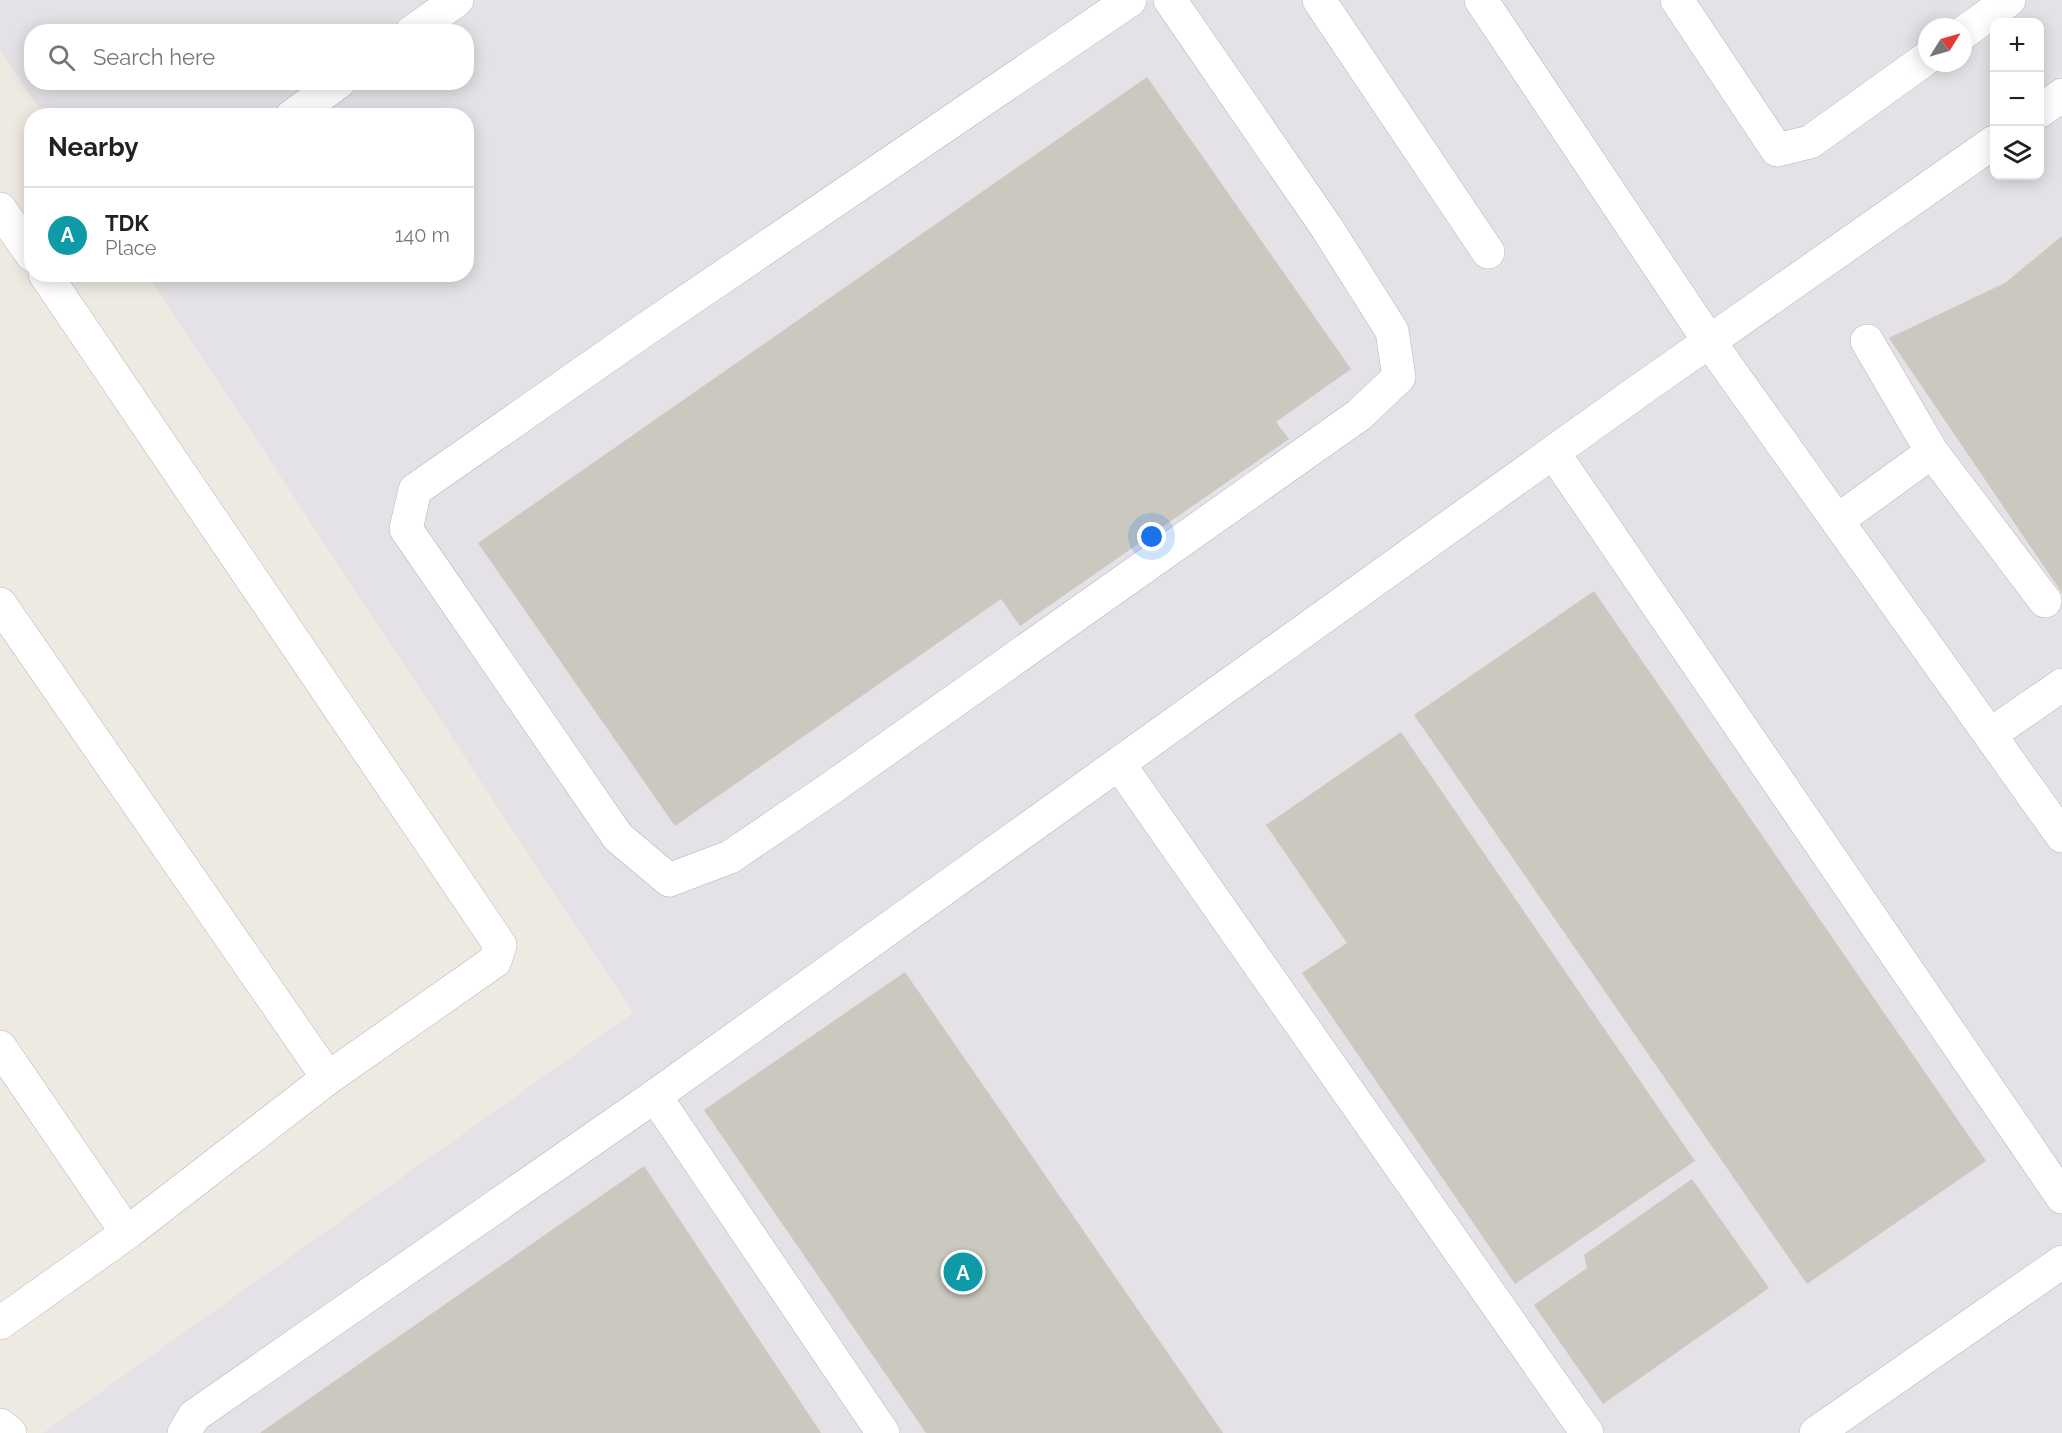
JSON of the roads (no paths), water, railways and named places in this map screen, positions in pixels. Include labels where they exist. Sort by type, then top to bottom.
[{"type":"street","points":[[423,24],[457,0]]},
{"type":"street","points":[[1130,0],[643,331],[415,490],[406,529],[618,837],[669,880],[730,857],[827,791],[1359,416],[1399,377],[1392,330],[1321,219],[1170,0]]},
{"type":"street","points":[[1318,0],[1488,252]]},
{"type":"street","points":[[1481,0],[1709,341],[2062,836]]},
{"type":"street","points":[[1677,0],[1777,150],[1810,142],[1918,64]]},
{"type":"street","points":[[1972,27],[2009,0]]},
{"type":"street","points":[[303,108],[328,90]]},
{"type":"street","points":[[2044,108],[2062,95]]},
{"type":"street","points":[[184,1433],[194,1416],[655,1095],[1709,341],[1990,145]]},
{"type":"street","points":[[0,209],[24,244]]},
{"type":"street","points":[[0,1323],[128,1233],[328,1078],[495,961],[500,945],[50,282]]},
{"type":"street","points":[[1867,341],[1932,452],[2044,601]]},
{"type":"street","points":[[1553,452],[2062,1197]]},
{"type":"street","points":[[1838,520],[1932,452]]},
{"type":"street","points":[[0,604],[328,1078]]},
{"type":"street","points":[[1991,734],[2062,685]]},
{"type":"street","points":[[1119,764],[1587,1433]]},
{"type":"street","points":[[0,1047],[128,1233]]},
{"type":"street","points":[[655,1095],[883,1433]]},
{"type":"street","points":[[1816,1433],[2062,1262]]},
{"type":"street","points":[[0,1425],[9,1433]]},
{"type":"place","name":"TDK","points":[[963,1272]]}]
